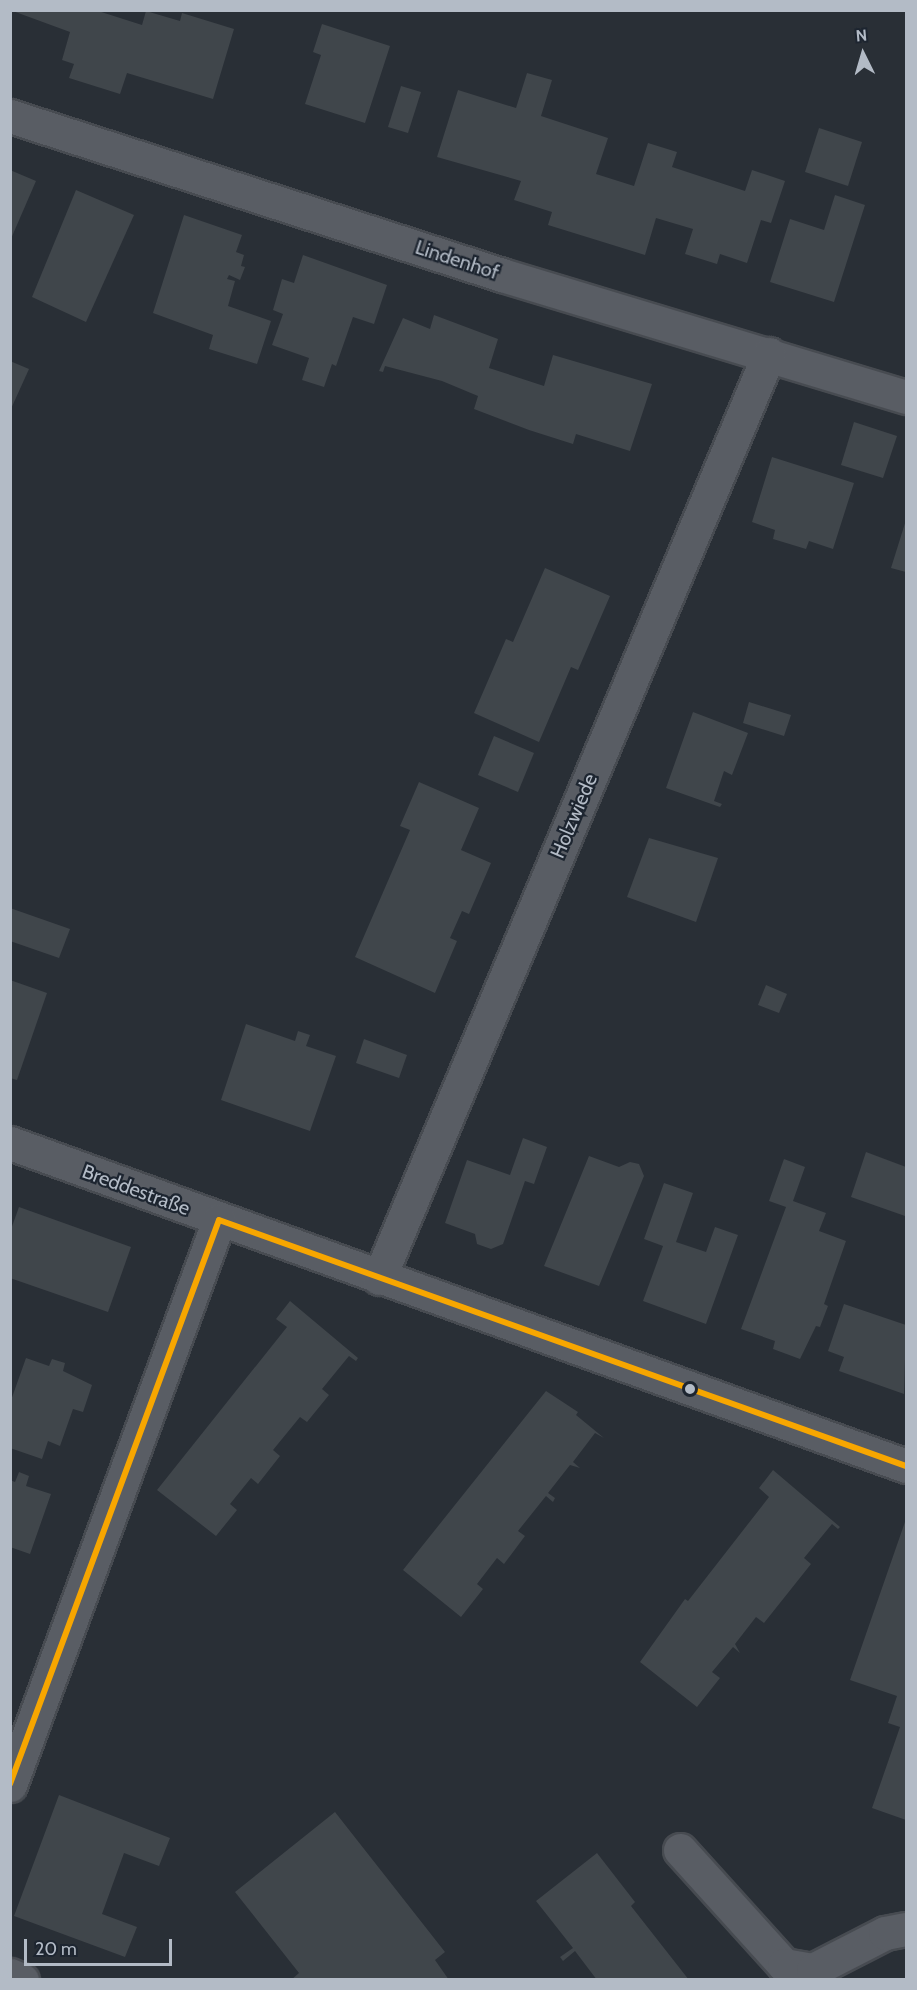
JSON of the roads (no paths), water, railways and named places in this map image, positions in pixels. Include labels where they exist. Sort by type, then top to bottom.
[{"type":"street","name":"Lindenhof","points":[[10,116],[502,274],[906,397]]},
{"type":"street","name":"Holzwiede","points":[[379,1278],[769,354]]},
{"type":"street","name":"Breddestraße","points":[[10,1143],[379,1278],[906,1466]]},
{"type":"street","points":[[10,1785],[219,1220]]},
{"type":"street","points":[[680,1850],[784,1965],[813,1970],[885,1933],[906,1929]]},
{"type":"street","points":[[10,1975],[22,1980]]}]
